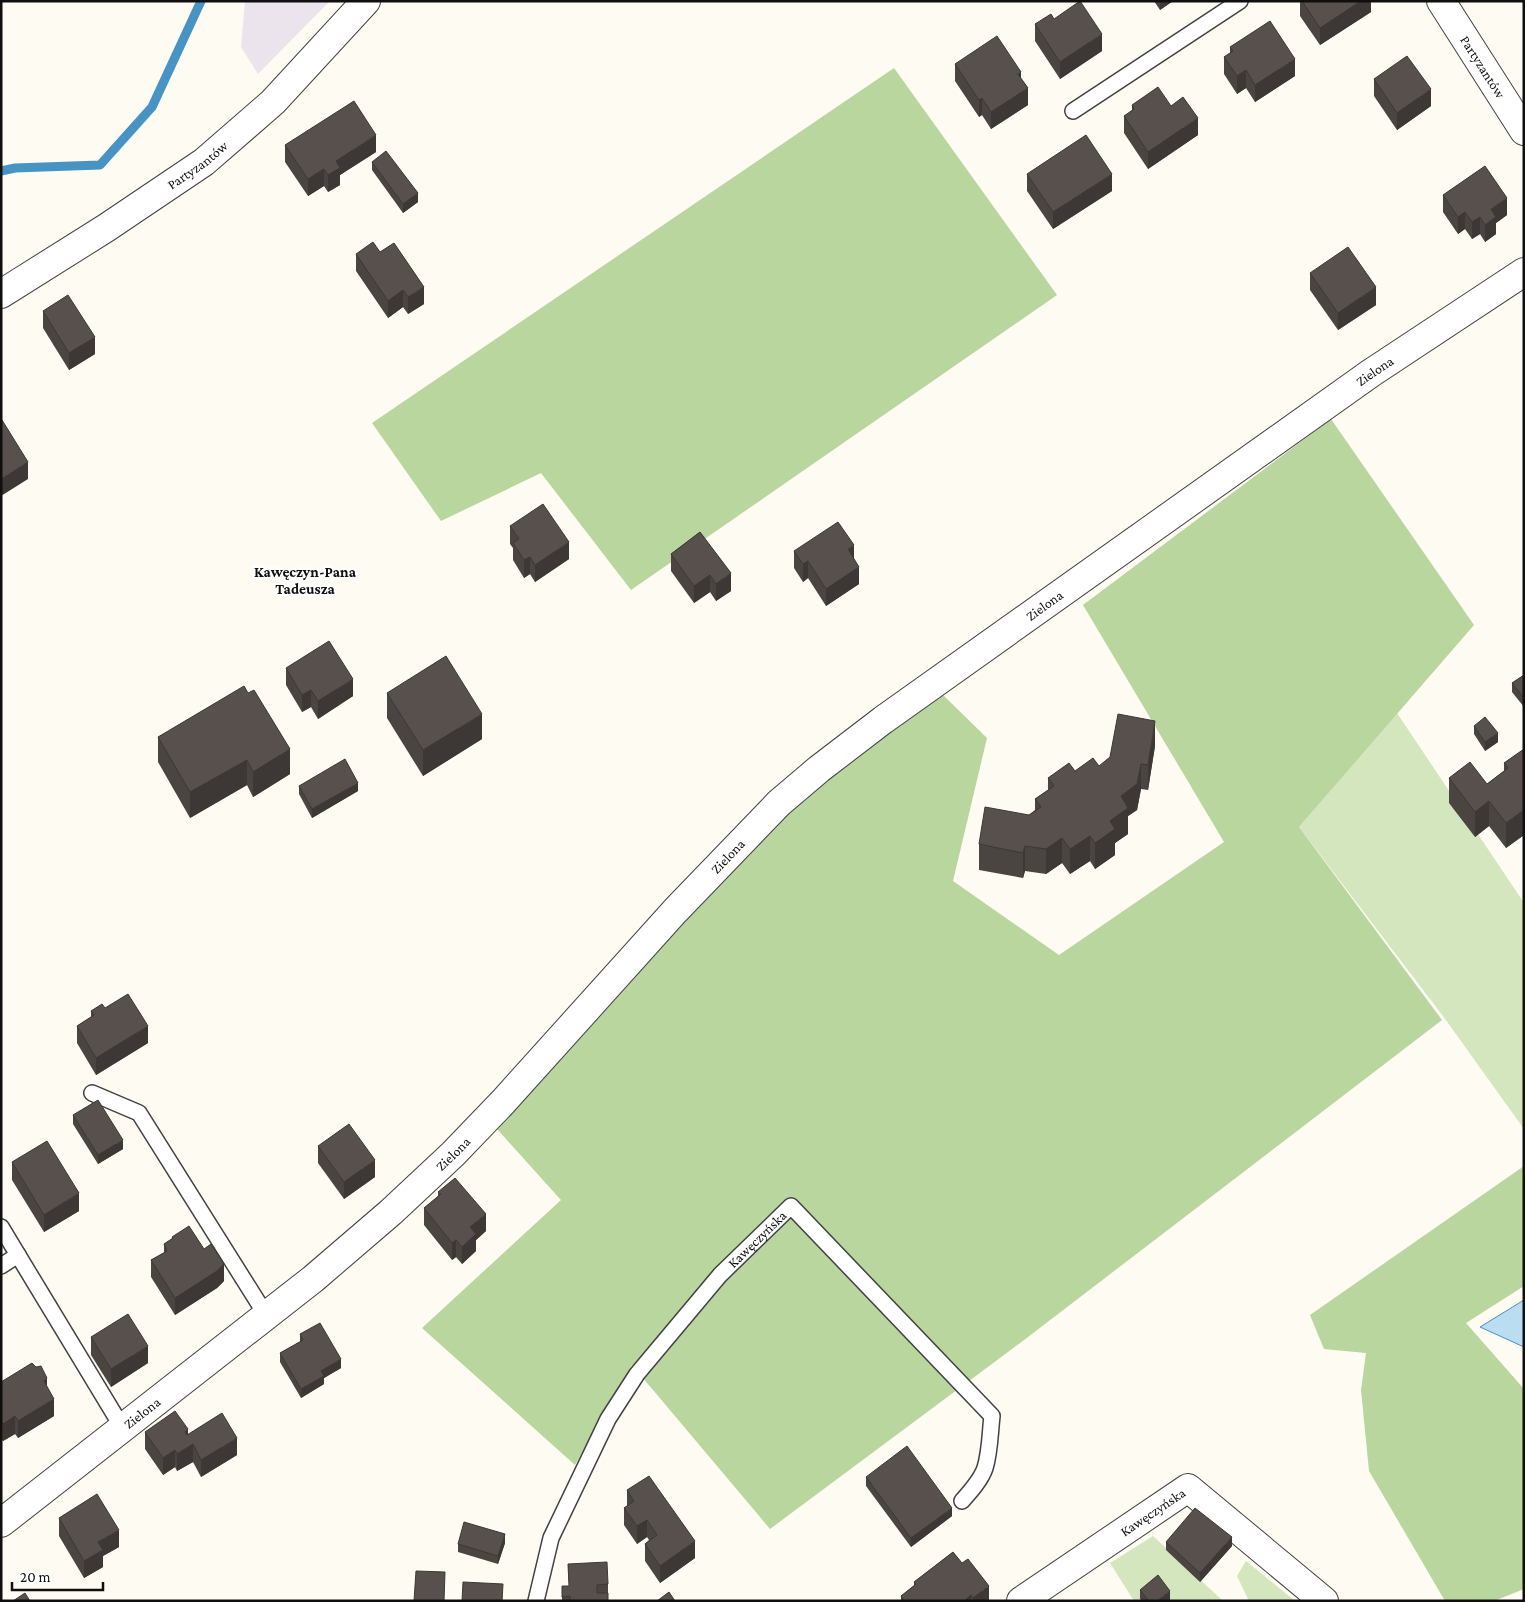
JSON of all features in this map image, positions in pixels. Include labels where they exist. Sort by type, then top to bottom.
[{"type":"street","name":"Partyzantów","points":[[1,294],[106,228],[204,162],[273,102],[366,1]]},
{"type":"street","name":"Partyzantów","points":[[1441,1],[1524,131]]},
{"type":"street","name":"Zielona","points":[[1,1523],[357,1242],[453,1154],[688,898],[779,803],[819,769],[898,710],[1371,373],[1524,272]]},
{"type":"street","name":"Kawęczyńska","points":[[1021,1601],[1188,1488],[1324,1601]]},
{"type":"lane","points":[[1073,111],[1240,1]]},
{"type":"lane","points":[[92,1093],[139,1113],[266,1315]]},
{"type":"lane","name":"Kawęczyńska","points":[[536,1601],[552,1538],[608,1419],[637,1374],[720,1275],[792,1206],[992,1416],[989,1446],[984,1469],[962,1502]]},
{"type":"lane","points":[[1,1227],[122,1427]]},
{"type":"lane","points":[[1,1266],[18,1255]]},
{"type":"shaded area","points":[[245,1],[330,1],[258,74],[241,47]]},
{"type":"green space","points":[[894,68],[1057,295],[631,590],[541,473],[441,521],[372,423]]},
{"type":"green space","points":[[1331,419],[1474,625],[1299,827],[1442,1020],[1028,1337],[770,1529],[632,1365],[575,1465],[422,1328],[561,1200],[497,1129],[661,942],[792,802],[942,694],[987,738],[953,881],[1059,955],[1224,842],[1083,605]]},
{"type":"green space","points":[[1397,713],[1524,903],[1524,1129],[1443,1016],[1299,827]]},
{"type":"green space","points":[[1524,1166],[1524,1286],[1466,1323],[1524,1389],[1524,1589],[1494,1601],[1445,1601],[1369,1471],[1361,1390],[1366,1353],[1324,1349],[1310,1315]]},
{"type":"green space","points":[[1153,1536],[1223,1601],[1134,1601],[1110,1563]]},
{"type":"green space","points":[[1246,1561],[1295,1601],[1249,1601],[1237,1576]]},
{"type":"water","points":[[1524,1300],[1524,1347],[1480,1327]]},
{"type":"building","points":[[1080,1],[1102,34],[1060,62],[1035,24],[1051,14],[1054,19]]},
{"type":"building","points":[[1302,1],[1361,1],[1320,28]]},
{"type":"building","points":[[1270,21],[1295,59],[1255,85],[1246,70],[1237,76],[1224,57],[1233,51],[1230,47]]},
{"type":"building","points":[[997,36],[1021,72],[1018,74],[1028,88],[991,112],[982,98],[979,100],[955,64]]},
{"type":"building","points":[[1407,56],[1431,89],[1397,113],[1374,79]]},
{"type":"building","points":[[1158,87],[1171,106],[1183,97],[1198,118],[1148,152],[1124,116],[1134,109],[1132,105]]},
{"type":"building","points":[[354,101],[376,135],[336,161],[340,168],[328,175],[324,169],[308,179],[285,145]]},
{"type":"building","points":[[1086,135],[1112,174],[1053,212],[1027,174]]},
{"type":"building","points":[[386,151],[418,193],[403,204],[372,162]]},
{"type":"building","points":[[1485,166],[1507,198],[1491,209],[1496,217],[1485,225],[1480,217],[1472,222],[1465,212],[1458,217],[1443,195]]},
{"type":"building","points":[[373,242],[380,252],[394,243],[424,287],[408,297],[403,290],[388,301],[356,254]]},
{"type":"building","points":[[1348,247],[1376,287],[1338,313],[1310,273]]},
{"type":"building","points":[[68,295],[95,337],[69,353],[43,311]]},
{"type":"building","points":[[1,421],[28,462],[1,479]]},
{"type":"building","points":[[543,504],[569,542],[535,565],[530,557],[524,560],[513,543],[519,539],[510,526]]},
{"type":"building","points":[[838,522],[854,545],[848,549],[859,567],[826,589],[808,561],[803,564],[794,551]]},
{"type":"building","points":[[700,532],[731,573],[716,584],[710,575],[694,586],[671,554]]},
{"type":"building","points":[[329,641],[353,679],[318,701],[311,690],[302,695],[286,668]]},
{"type":"building","points":[[446,656],[482,714],[423,750],[387,693]]},
{"type":"building","points":[[1524,675],[1524,698],[1512,683]]},
{"type":"building","points":[[244,686],[248,693],[254,690],[290,749],[253,772],[247,760],[190,792],[158,737]]},
{"type":"building","points":[[1118,714],[1155,721],[1148,765],[1141,764],[1137,784],[1121,796],[1128,808],[1110,821],[1115,829],[1095,843],[1090,836],[1070,849],[1062,838],[1046,849],[1025,846],[1023,853],[979,844],[985,807],[1029,815],[1041,807],[1035,799],[1054,786],[1048,778],[1069,763],[1075,771],[1093,758],[1099,766],[1110,757]]},
{"type":"building","points":[[1485,717],[1498,733],[1485,742],[1474,726]]},
{"type":"building","points":[[1524,749],[1524,810],[1506,823],[1489,801],[1475,812],[1449,778],[1470,762],[1487,784],[1508,768],[1504,763]]},
{"type":"building","points":[[345,759],[358,783],[312,809],[299,786]]},
{"type":"building","points":[[128,994],[148,1026],[96,1058],[77,1026],[94,1015],[91,1011],[102,1004],[105,1008]]},
{"type":"building","points":[[98,1100],[123,1140],[98,1155],[73,1115]]},
{"type":"building","points":[[349,1124],[375,1160],[344,1182],[318,1146]]},
{"type":"building","points":[[47,1141],[79,1193],[44,1215],[12,1162]]},
{"type":"building","points":[[455,1178],[486,1214],[470,1227],[476,1234],[462,1247],[456,1240],[452,1243],[424,1208],[441,1194],[438,1192]]},
{"type":"building","points":[[189,1226],[204,1249],[211,1244],[224,1264],[217,1271],[175,1298],[151,1260],[167,1251],[164,1244]]},
{"type":"building","points":[[128,1314],[148,1346],[111,1369],[91,1337]]},
{"type":"building","points":[[320,1323],[341,1359],[321,1371],[324,1376],[301,1389],[280,1353],[303,1340],[300,1334]]},
{"type":"building","points":[[32,1363],[36,1367],[41,1366],[47,1378],[44,1381],[54,1399],[18,1421],[15,1416],[3,1424],[1,1422],[1,1382]]},
{"type":"building","points":[[175,1411],[188,1429],[185,1432],[187,1435],[222,1413],[237,1438],[201,1460],[193,1444],[177,1454],[175,1450],[163,1458],[145,1432]]},
{"type":"building","points":[[907,1446],[952,1508],[911,1538],[866,1477]]},
{"type":"building","points":[[649,1476],[695,1541],[660,1566],[645,1544],[657,1535],[647,1520],[637,1526],[624,1508],[634,1501],[627,1490]]},
{"type":"building","points":[[97,1494],[119,1530],[98,1542],[103,1550],[84,1561],[59,1518]]},
{"type":"building","points":[[1195,1508],[1232,1537],[1200,1573],[1166,1542]]},
{"type":"building","points":[[464,1522],[505,1534],[498,1556],[458,1544]]},
{"type":"building","points":[[953,1552],[962,1563],[968,1559],[989,1586],[973,1598],[971,1595],[966,1601],[904,1601],[901,1596],[916,1584],[914,1582]]},
{"type":"building","points":[[607,1562],[608,1584],[597,1585],[597,1593],[608,1593],[608,1601],[570,1601],[570,1596],[562,1597],[562,1586],[569,1586],[568,1564]]},
{"type":"building","points":[[416,1571],[445,1572],[444,1601],[414,1601]]},
{"type":"building","points":[[1158,1575],[1170,1591],[1157,1601],[1149,1601],[1140,1590]]},
{"type":"building","points":[[463,1582],[503,1584],[502,1601],[462,1601]]},
{"type":"building","points":[[669,1592],[675,1601],[657,1601]]},
{"type":"building","points":[[25,1593],[30,1601],[13,1601]]},
{"type":"waterway","points":[[1,171],[15,168],[100,165],[152,107],[201,1]]},
{"type":"district","name":"Kawęczyn-Pana Tadeusza","points":[[305,580]]}]
